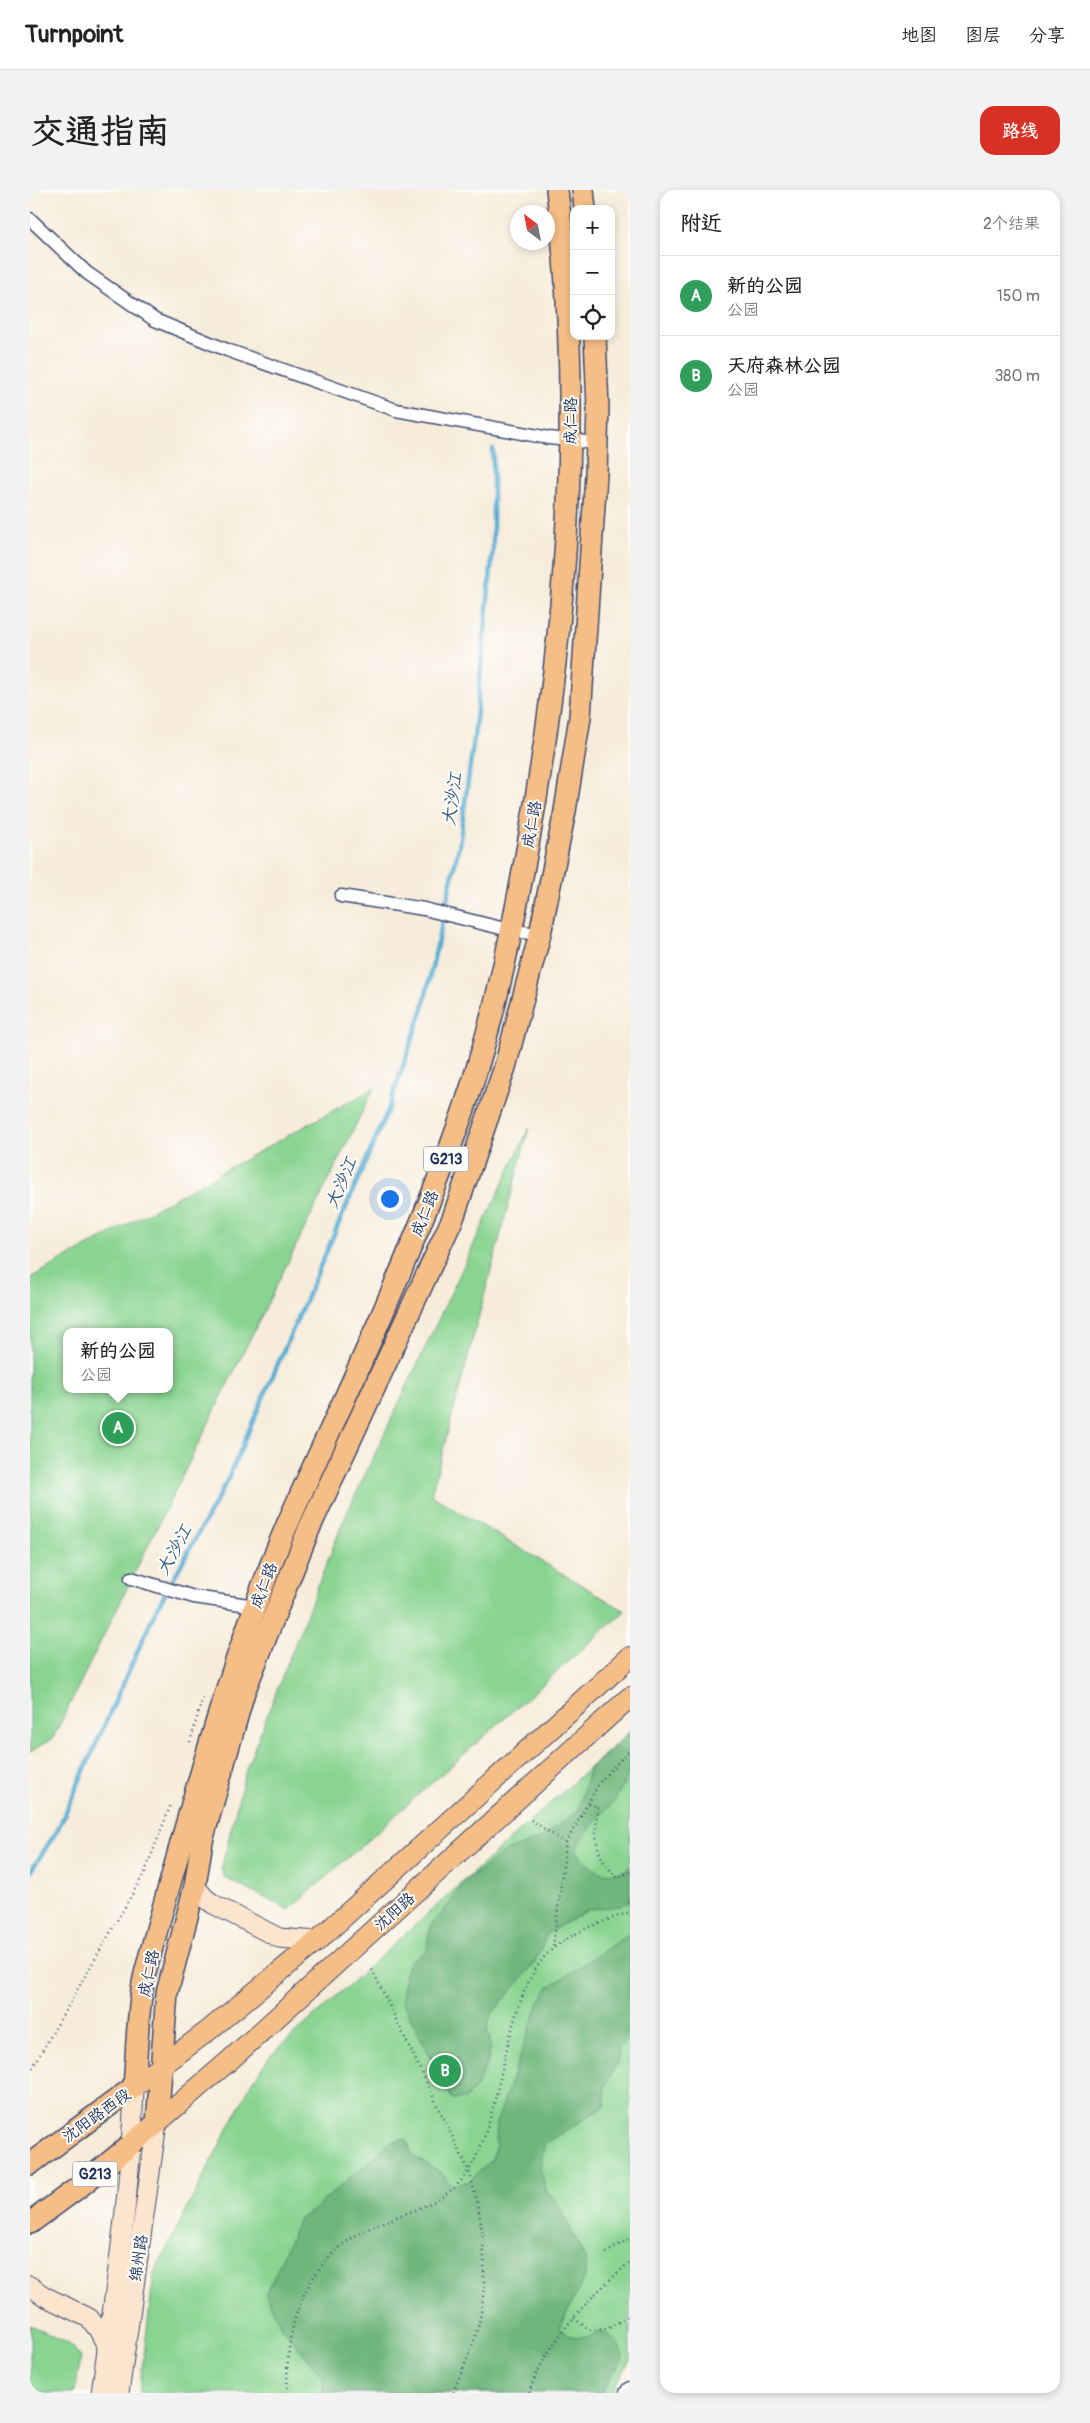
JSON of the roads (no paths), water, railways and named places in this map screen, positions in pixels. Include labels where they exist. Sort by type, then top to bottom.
[{"type":"highway","name":"成仁路","points":[[134,2086],[143,1982],[198,1782],[228,1682],[280,1542],[376,1330],[448,1153],[476,1075],[513,931],[548,718],[562,580],[570,441],[570,379],[563,237],[557,190]]},
{"type":"highway","points":[[583,190],[585,205]]},
{"type":"highway","name":"成仁路","points":[[157,2123],[168,1993],[195,1886],[202,1841],[244,1692],[309,1529],[453,1218],[505,1067],[540,934],[565,811],[580,717],[596,475],[598,407],[595,340]]},
{"type":"highway","name":"沈阳路西段","points":[[30,2164],[134,2086]]},
{"type":"highway","name":"G213","points":[[30,2222],[157,2123]]},
{"type":"main road","name":"沈阳路","points":[[161,2065],[209,2030],[317,1940],[630,1657]]},
{"type":"main road","name":"沈阳路","points":[[157,2123],[238,2053],[630,1697]]},
{"type":"main road","points":[[195,1886],[213,1904],[279,1938],[317,1940]]},
{"type":"main road","name":"沈阳路西段","points":[[134,2086],[161,2065]]},
{"type":"main road","name":"成仁路","points":[[132,2143],[134,2086]]},
{"type":"main road","name":"绵州路","points":[[119,2393],[157,2123]]},
{"type":"main road","name":"绵州路","points":[[101,2393],[132,2143]]},
{"type":"main road","points":[[30,2286],[44,2296],[89,2318],[98,2329],[107,2346]]},
{"type":"street","points":[[30,219],[87,273],[155,320],[227,350],[396,410],[570,441],[596,443]]},
{"type":"street","points":[[341,896],[424,909],[513,931],[540,934]]},
{"type":"street","points":[[131,1578],[194,1597],[255,1606]]},
{"type":"waterway","name":"大沙江","points":[[30,1872],[58,1829],[155,1612],[227,1481],[388,1110],[423,1008],[459,846],[475,730],[493,548],[493,449]]},
{"type":"place","name":"新的公园","points":[[118,1428]]},
{"type":"place","name":"天府森林公园","points":[[445,2071]]}]
